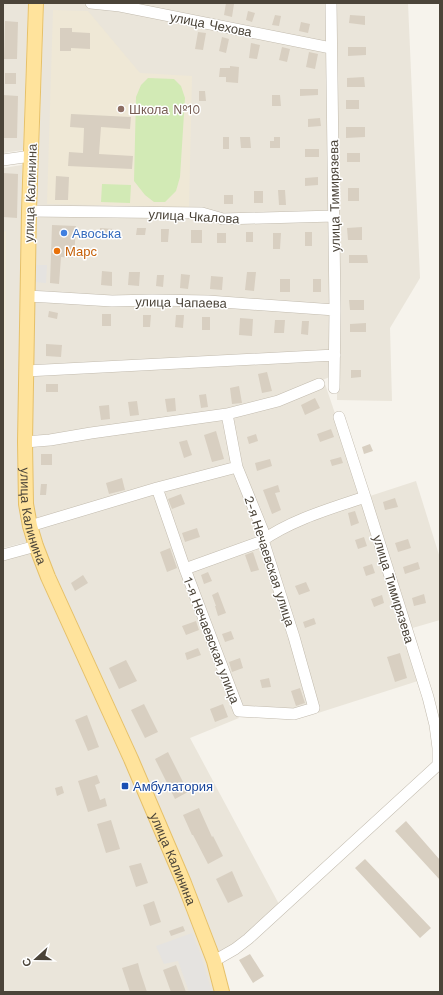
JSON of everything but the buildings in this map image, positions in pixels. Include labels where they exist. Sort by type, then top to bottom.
[{"type":"main road","name":"улица Калинина","points":[[36,3],[29,211],[25,442],[26,504],[30,526],[48,577],[131,759],[184,883],[214,960],[222,992]]},
{"type":"street","name":"улица Чехова","points":[[91,3],[120,6],[331,48]]},
{"type":"street","name":"улица Тимирязева","points":[[331,3],[335,310],[334,388]]},
{"type":"street","points":[[3,160],[31,156]]},
{"type":"street","name":"улица Чкалова","points":[[29,211],[202,213],[223,219],[334,216]]},
{"type":"street","name":"улица Чапаева","points":[[27,296],[112,301],[208,301],[335,310]]},
{"type":"street","points":[[26,371],[335,355]]},
{"type":"street","points":[[25,442],[50,440],[226,414],[278,401],[319,384]]},
{"type":"street","name":"2-я Нечаевская улица","points":[[226,414],[237,467],[263,531],[264,540],[297,644],[314,708],[294,714],[240,711]]},
{"type":"street","name":"улица Тимирязева","points":[[339,417],[428,697],[435,725],[439,763]]},
{"type":"street","points":[[30,526],[157,488],[237,467]]},
{"type":"street","name":"1-я Нечаевская улица","points":[[157,488],[185,569],[240,711]]},
{"type":"street","name":"1-я Нечаевская улица","points":[[185,569],[260,542],[267,536],[294,523],[365,497]]},
{"type":"street","points":[[3,554],[36,546]]},
{"type":"street","points":[[214,960],[235,949],[248,939],[439,763]]},
{"type":"shaded area","points":[[3,3],[28,3],[23,150],[3,153]]},
{"type":"shaded area","points":[[74,3],[120,8],[328,50],[331,214],[223,217],[37,210],[44,4]]},
{"type":"shaded area","points":[[108,3],[408,3],[420,278],[390,328],[392,401],[337,400],[335,46]]},
{"type":"shaded area","name":"Школа №10","points":[[53,10],[88,11],[140,73],[192,76],[189,207],[47,204]]},
{"type":"shaded area","points":[[22,165],[19,485],[27,542],[3,548],[3,168]]},
{"type":"shaded area","points":[[37,213],[332,218],[332,308],[35,293]]},
{"type":"shaded area","points":[[6,231],[5,369],[3,369],[3,232]]},
{"type":"shaded area","points":[[35,265],[47,265],[46,283],[35,282]]},
{"type":"shaded area","points":[[34,299],[152,302],[332,312],[332,353],[32,369]]},
{"type":"shaded area","points":[[332,358],[332,376],[277,399],[226,411],[31,439],[33,373]]},
{"type":"shaded area","points":[[325,384],[363,496],[266,535],[247,486],[229,417],[279,405]]},
{"type":"shaded area","points":[[226,416],[235,465],[35,522],[31,503],[31,443]]},
{"type":"shaded area","points":[[236,469],[261,539],[187,567],[160,490]]},
{"type":"shaded area","points":[[416,481],[440,558],[440,620],[409,629],[367,497]]},
{"type":"shaded area","points":[[156,491],[239,718],[190,738],[280,906],[246,938],[216,954],[52,576],[35,528]]},
{"type":"shaded area","points":[[364,499],[421,680],[318,713],[308,674],[266,539]]},
{"type":"shaded area","points":[[262,545],[312,707],[297,712],[240,708],[188,571]]},
{"type":"shaded area","points":[[30,549],[181,885],[218,992],[3,992],[3,557]]},
{"type":"shaded area","points":[[192,933],[212,992],[189,992],[178,961],[164,964],[156,946]]},
{"type":"green space","points":[[148,78],[174,79],[181,86],[185,98],[180,177],[176,191],[165,202],[154,202],[145,195],[134,181],[136,97],[141,85]]},
{"type":"green space","points":[[102,184],[131,185],[130,203],[101,202]]},
{"type":"place","name":"Школа №10","points":[[121,109]]},
{"type":"place","name":"Авоська","points":[[64,233]]},
{"type":"place","name":"Марс","points":[[57,251]]},
{"type":"place","name":"Амбулатория","points":[[125,786]]}]
